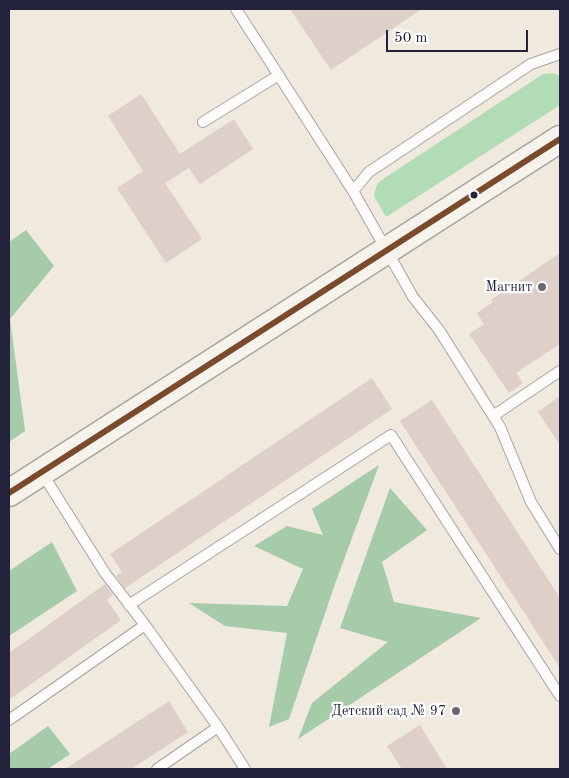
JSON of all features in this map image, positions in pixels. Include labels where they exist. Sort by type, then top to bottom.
[{"type":"street","points":[[9,493],[387,252],[560,139]]},
{"type":"lane","points":[[236,9],[353,191],[412,297],[439,330],[500,427],[530,502],[560,549]]},
{"type":"lane","points":[[353,191],[369,172],[507,80],[532,64],[560,54]]},
{"type":"lane","points":[[203,122],[279,75]]},
{"type":"lane","points":[[493,416],[560,371]]},
{"type":"lane","points":[[130,605],[391,435],[560,696]]},
{"type":"lane","points":[[41,472],[105,573],[218,727],[245,769]]},
{"type":"lane","points":[[9,720],[145,625]]},
{"type":"lane","points":[[158,769],[218,727]]},
{"type":"green space","points":[[554,73],[560,76],[560,105],[386,217],[375,198],[374,193],[378,183],[543,74]]},
{"type":"green space","points":[[26,230],[54,266],[10,319],[25,431],[9,442],[9,242]]},
{"type":"green space","points":[[379,465],[336,581],[289,719],[269,727],[287,633],[225,626],[189,603],[287,606],[303,569],[254,546],[287,526],[323,535],[312,509]]},
{"type":"green space","points":[[390,488],[427,530],[382,562],[394,602],[481,618],[298,739],[312,703],[388,642],[340,628]]},
{"type":"green space","points":[[52,542],[77,591],[9,636],[9,571]]},
{"type":"green space","points":[[48,726],[70,754],[48,769],[9,769],[9,754]]},
{"type":"building","points":[[290,9],[422,9],[331,70]]},
{"type":"building","points":[[141,94],[180,154],[234,119],[253,149],[200,184],[189,168],[165,183],[202,239],[166,263],[117,188],[143,171],[108,116]]},
{"type":"building","points":[[560,253],[560,344],[516,373],[523,383],[509,393],[469,334],[484,324],[477,313],[493,302],[491,300]]},
{"type":"building","points":[[372,378],[392,409],[125,588],[116,576],[122,572],[110,554]]},
{"type":"building","points":[[560,396],[560,445],[538,412]]},
{"type":"building","points":[[432,400],[560,598],[560,668],[400,421]]},
{"type":"building","points":[[105,584],[113,595],[107,600],[121,620],[9,700],[9,653]]},
{"type":"building","points":[[169,701],[188,732],[131,769],[65,769]]},
{"type":"building","points":[[420,725],[447,769],[402,769],[387,746]]},
{"type":"transit line","points":[[9,493],[560,139]]},
{"type":"place","name":"Магнит","points":[[542,287]]},
{"type":"place","name":"Детский сад № 97","points":[[456,711]]}]
